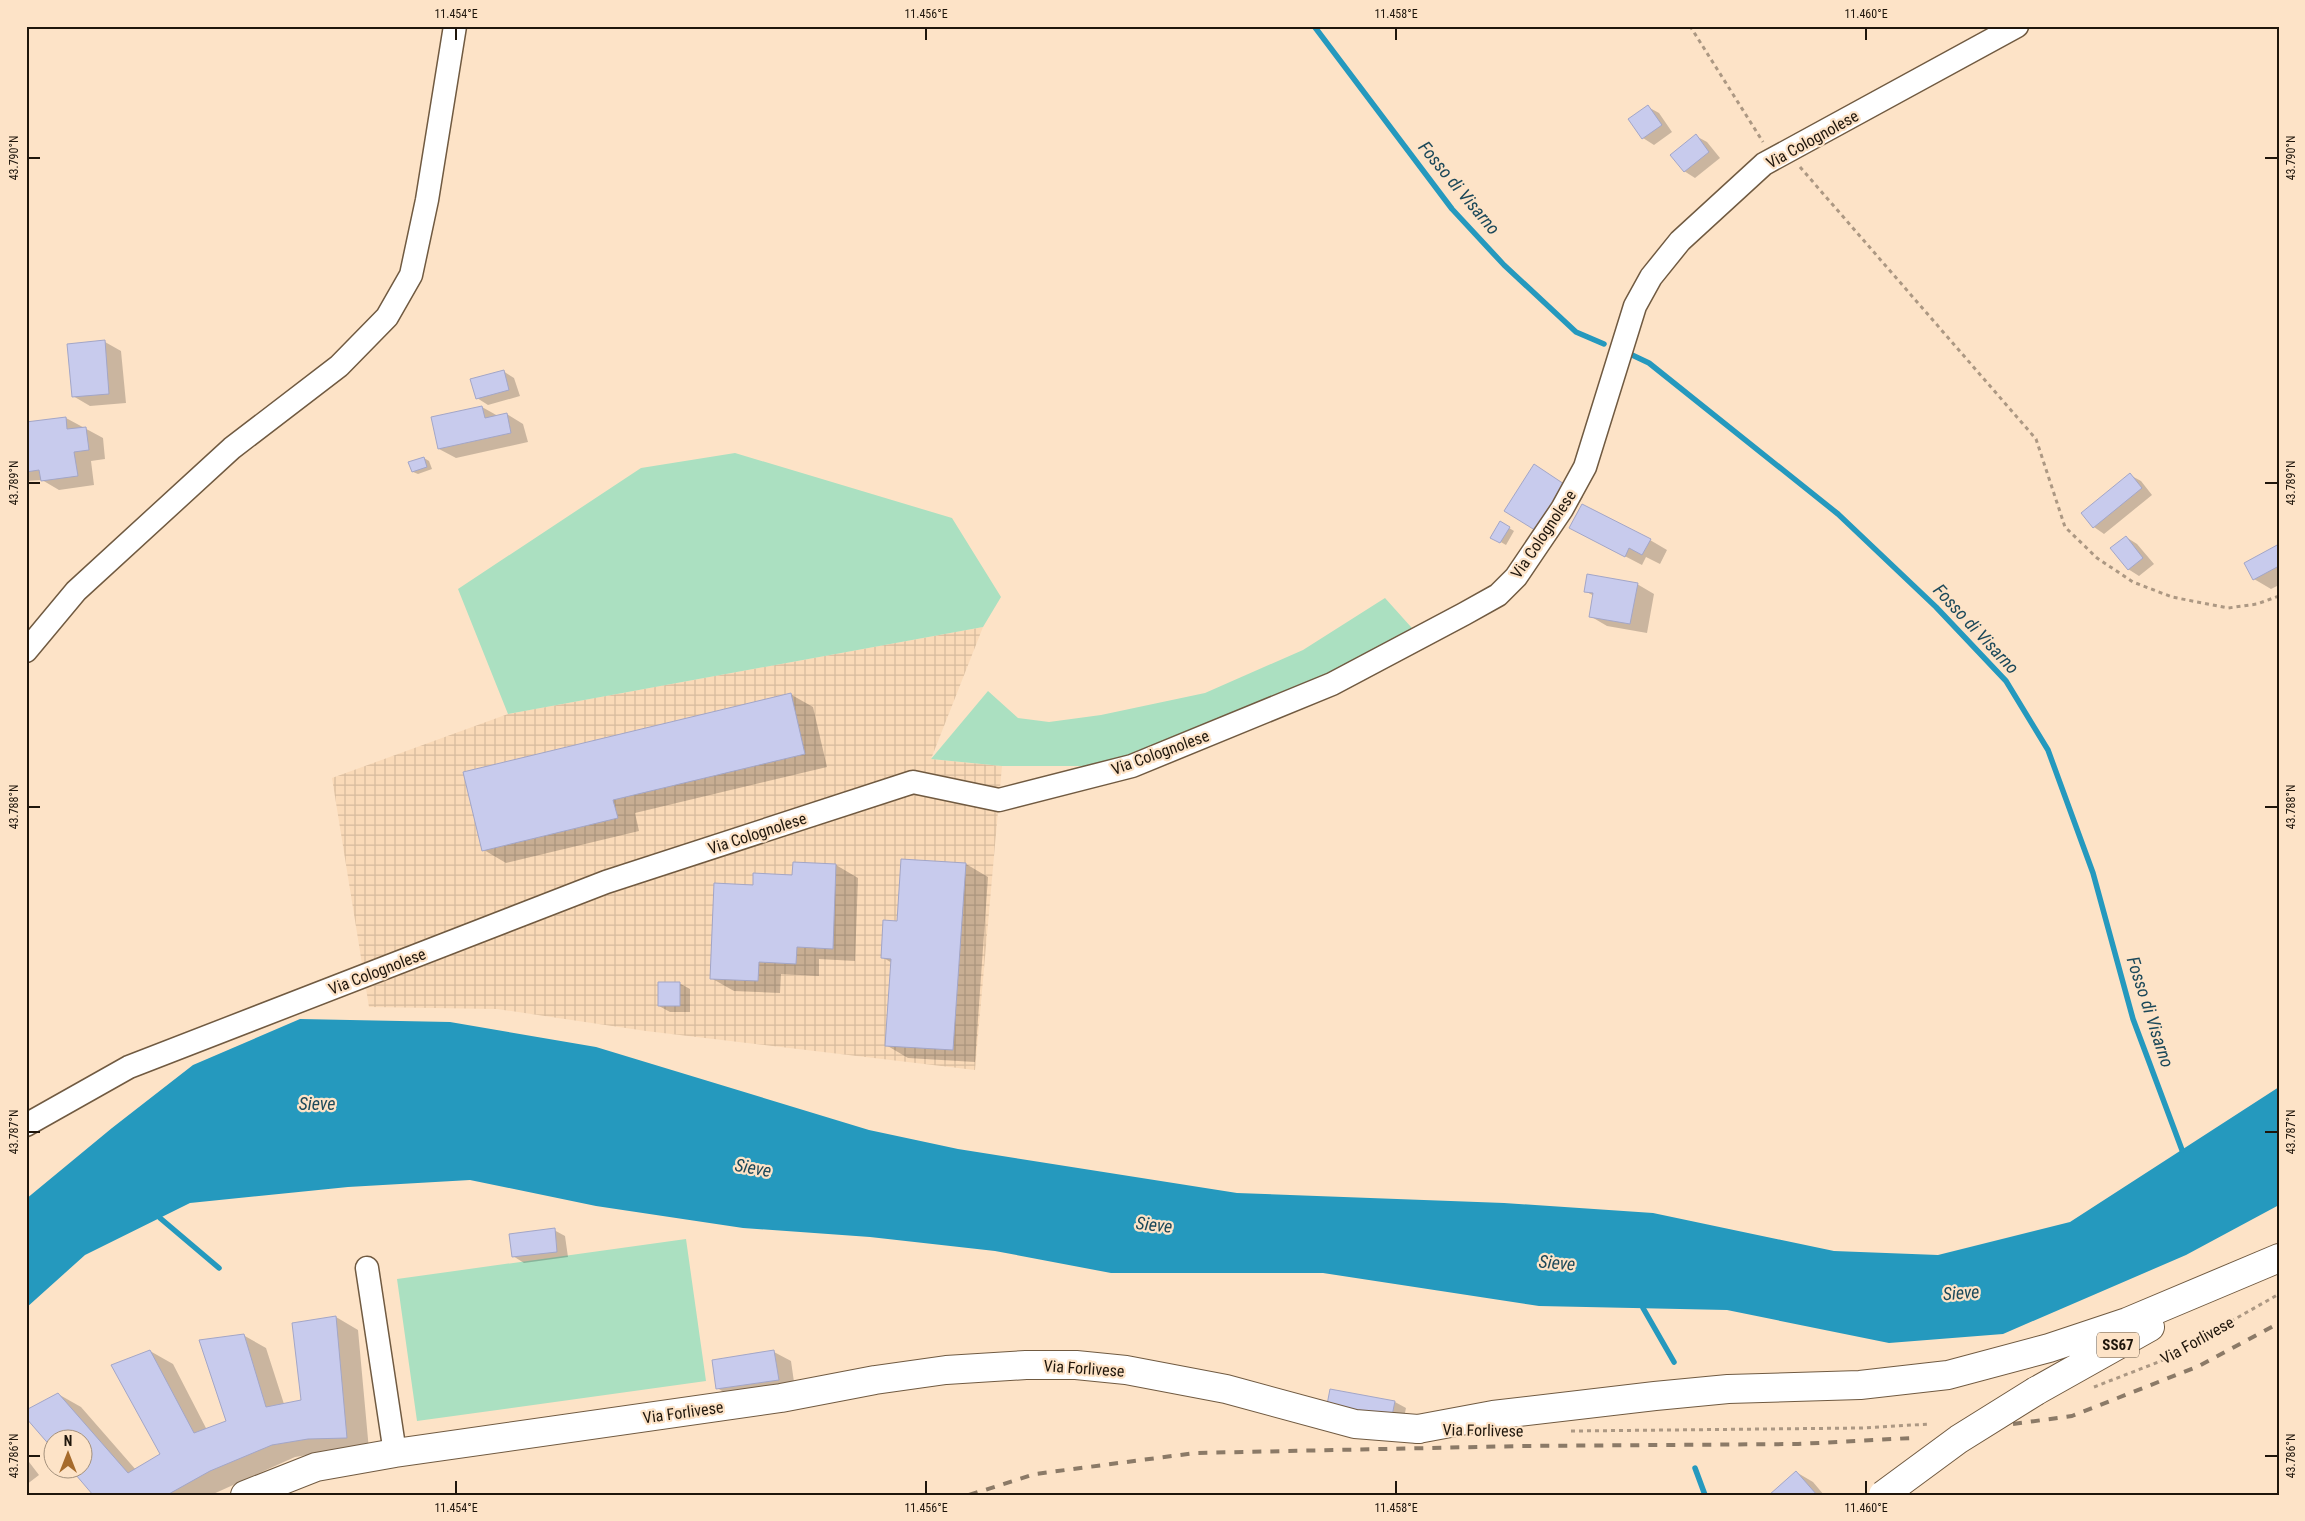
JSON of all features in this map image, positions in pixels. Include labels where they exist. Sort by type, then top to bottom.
[{"type":"main road","name":"SS67","points":[[1883,1495],[1959,1439],[2036,1391],[2279,1258]]},
{"type":"main road","name":"Via Forlivese","points":[[244,1495],[316,1467],[396,1453],[781,1398],[875,1380],[946,1370],[1026,1365],[1076,1365],[1126,1370],[1226,1390],[1355,1424],[1418,1429],[1494,1415],[1664,1395],[1728,1389],[1860,1385],[1948,1375],[2049,1348],[2127,1322],[2279,1258]]},
{"type":"street","points":[[26,651],[76,591],[232,448],[339,366],[387,317],[412,275],[427,200],[455,26]]},
{"type":"street","name":"Via Colognolese","points":[[26,1125],[130,1067],[606,882],[913,782],[999,800],[1132,766],[1332,684],[1464,614],[1498,595],[1516,577],[1562,509],[1585,467],[1635,306],[1651,277],[1680,241],[1764,164],[2017,26]]},
{"type":"street","points":[[367,1268],[396,1453]]},
{"type":"path","points":[[1690,26],[1780,155],[2036,439],[2065,527],[2097,558],[2133,582],[2172,597],[2228,608],[2257,604],[2279,596]]},
{"type":"path","name":"Via Forlivese","points":[[2088,1390],[2161,1361],[2279,1294]]},
{"type":"path","points":[[1562,1431],[1862,1428],[1930,1424]]},
{"type":"shaded area","points":[[983,627],[931,759],[1002,766],[975,1070],[646,1031],[497,1009],[369,1007],[332,778],[508,714]]},
{"type":"green space","points":[[735,453],[952,518],[1001,597],[983,627],[508,714],[458,589],[641,468]]},
{"type":"green space","points":[[1385,598],[1420,637],[1132,766],[1002,766],[931,759],[988,691],[1018,718],[1049,722],[1101,715],[1205,693],[1303,650]]},
{"type":"green space","points":[[686,1239],[706,1381],[417,1421],[397,1279]]},
{"type":"water","name":"Sieve","points":[[300,1019],[450,1022],[596,1047],[869,1130],[958,1149],[1237,1193],[1504,1203],[1653,1213],[1834,1251],[1938,1255],[2070,1222],[2279,1087],[2279,1205],[2186,1255],[2003,1334],[1889,1343],[1727,1310],[1539,1306],[1323,1273],[1111,1273],[995,1251],[870,1237],[743,1228],[596,1206],[470,1180],[348,1187],[190,1203],[85,1255],[26,1308],[26,1199],[112,1128],[193,1065]]},
{"type":"building","points":[[1648,105],[1662,125],[1642,139],[1628,119]]},
{"type":"building","points":[[1696,134],[1709,152],[1684,172],[1670,155]]},
{"type":"building","points":[[105,340],[109,394],[72,397],[67,344]]},
{"type":"building","points":[[504,370],[509,390],[476,399],[470,379]]},
{"type":"building","points":[[482,406],[485,418],[507,413],[511,433],[438,449],[431,417]]},
{"type":"building","points":[[66,417],[67,429],[86,427],[89,450],[74,452],[78,476],[41,481],[39,470],[26,472],[26,422]]},
{"type":"building","points":[[424,457],[427,467],[412,472],[408,462]]},
{"type":"building","points":[[1534,464],[1567,486],[1538,532],[1504,511]]},
{"type":"building","points":[[2130,473],[2142,488],[2093,528],[2081,513]]},
{"type":"building","points":[[1582,504],[1651,539],[1642,555],[1629,548],[1625,557],[1569,528]]},
{"type":"building","points":[[1500,521],[1510,527],[1500,543],[1490,538]]},
{"type":"building","points":[[2126,536],[2143,558],[2128,570],[2110,548]]},
{"type":"building","points":[[2279,544],[2279,566],[2253,580],[2244,563]]},
{"type":"building","points":[[1587,574],[1638,583],[1630,624],[1589,617],[1593,593],[1584,592]]},
{"type":"building","points":[[791,693],[805,754],[613,800],[618,818],[482,851],[463,772]]},
{"type":"building","points":[[901,859],[966,863],[953,1050],[885,1046],[891,959],[881,958],[883,920],[897,921]]},
{"type":"building","points":[[793,862],[836,864],[833,949],[797,947],[796,964],[759,962],[758,981],[710,979],[714,883],[753,885],[753,873],[792,875]]},
{"type":"building","points":[[658,982],[680,982],[680,1006],[658,1006]]},
{"type":"building","points":[[555,1228],[557,1252],[512,1257],[509,1234]]},
{"type":"building","points":[[336,1316],[347,1438],[308,1439],[272,1445],[210,1471],[167,1495],[93,1495],[79,1478],[92,1478],[92,1432],[128,1473],[160,1454],[111,1365],[150,1350],[194,1433],[226,1421],[199,1340],[244,1334],[266,1407],[301,1400],[292,1323]]},
{"type":"building","points":[[774,1350],[779,1380],[716,1389],[712,1360]]},
{"type":"building","points":[[1330,1389],[1395,1401],[1391,1421],[1326,1410]]},
{"type":"building","points":[[58,1393],[89,1428],[42,1428],[42,1436],[26,1418],[26,1410]]},
{"type":"building","points":[[1796,1471],[1817,1495],[1769,1495]]},
{"type":"waterway","name":"Fosso di Visarno","points":[[1314,26],[1452,209],[1504,265],[1576,332],[1604,344]]},
{"type":"waterway","name":"Fosso di Visarno","points":[[1630,354],[1649,363],[1838,514],[1936,607],[2006,681],[2048,750],[2093,873],[2133,1019],[2182,1150]]},
{"type":"waterway","points":[[160,1218],[219,1268]]},
{"type":"waterway","points":[[1643,1308],[1674,1362]]},
{"type":"waterway","points":[[1695,1468],[1705,1495]]},
{"type":"railway","points":[[2013,1424],[2072,1416],[2199,1366],[2279,1323]]},
{"type":"railway","points":[[969,1495],[1035,1474],[1195,1453],[1523,1446],[1798,1444],[1912,1438]]}]
